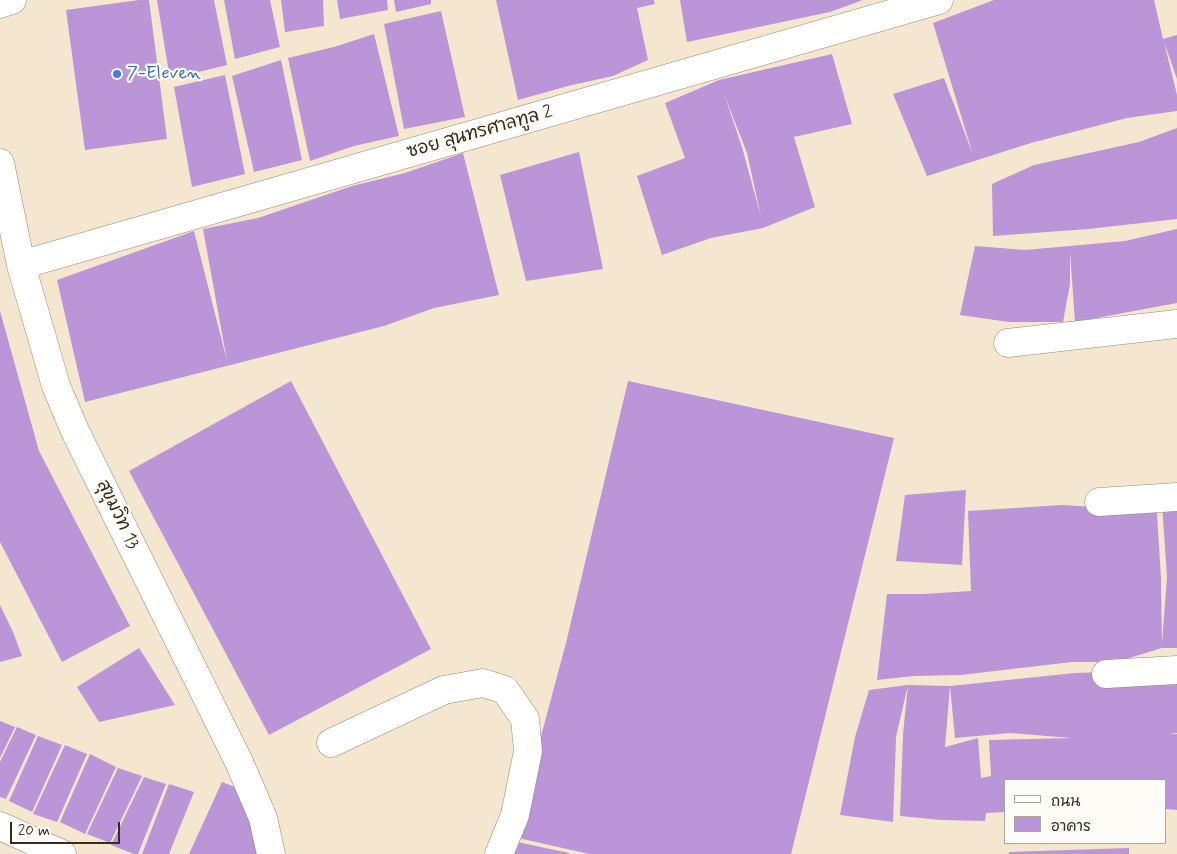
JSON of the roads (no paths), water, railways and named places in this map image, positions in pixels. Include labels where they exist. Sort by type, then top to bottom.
[{"type":"street","points":[[0,4],[12,0]]},
{"type":"street","name":"ซอย สุนทรศาลทูล 2","points":[[20,265],[939,0]]},
{"type":"street","name":"สุขุมวิท 13","points":[[0,164],[20,265],[56,386],[75,432],[239,762],[263,818],[271,854]]},
{"type":"street","points":[[1008,343],[1177,324]]},
{"type":"street","points":[[1099,502],[1177,497]]},
{"type":"street","points":[[1106,674],[1177,670]]},
{"type":"street","points":[[331,744],[444,690],[483,683],[505,690],[525,719],[528,751],[515,815],[499,854]]},
{"type":"street","points":[[0,826],[62,854]]},
{"type":"place","name":"7-Eleven","points":[[117,74]]}]
